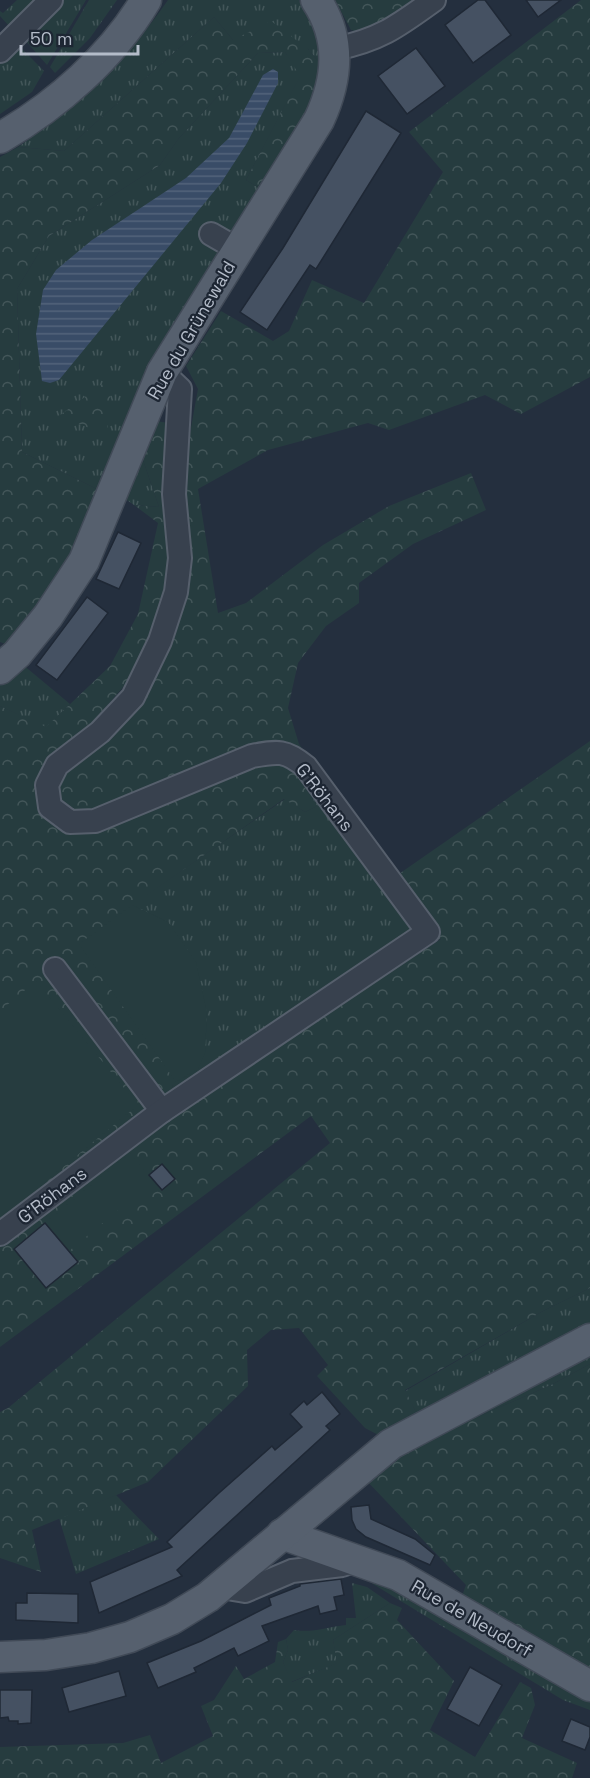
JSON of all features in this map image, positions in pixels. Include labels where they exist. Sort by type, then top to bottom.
[{"type":"main road","points":[[0,138],[33,117],[86,73],[105,54],[146,0]]},
{"type":"main road","name":"Rue du Grünewald","points":[[0,669],[17,654],[48,616],[84,561],[162,372],[319,120],[333,86],[335,49],[331,29],[316,0]]},
{"type":"main road","points":[[0,1657],[67,1652],[130,1637],[172,1619],[208,1597],[315,1505],[391,1444],[590,1339]]},
{"type":"main road","name":"Rue de Neudorf","points":[[315,1505],[328,1536],[351,1557]]},
{"type":"main road","name":"Rue de Neudorf","points":[[282,1534],[351,1557],[421,1587],[590,1686]]},
{"type":"street","points":[[0,51],[51,0]]},
{"type":"street","points":[[335,49],[365,42],[390,32],[434,0]]},
{"type":"street","points":[[211,234],[237,249]]},
{"type":"street","name":"G'Röhans","points":[[0,1234],[162,1111],[428,933],[306,767],[291,754],[273,752],[252,756],[95,821],[70,822],[50,807],[47,785],[57,765],[99,732],[133,697],[160,641],[176,592],[180,558],[174,494],[175,435],[180,396],[174,381],[162,372]]},
{"type":"street","points":[[55,969],[162,1111]]},
{"type":"street","points":[[226,1582],[233,1589],[245,1591],[292,1571],[342,1565],[348,1563],[351,1557]]},
{"type":"green space","points":[[17,0],[35,0],[9,26],[0,16],[0,11],[3,13]]},
{"type":"green space","points":[[63,0],[86,0],[47,65],[24,39]]},
{"type":"green space","points":[[89,0],[117,0],[90,38],[55,73],[50,67]]},
{"type":"green space","points":[[168,0],[299,0],[320,41],[323,67],[308,49],[233,40],[214,17],[64,151],[18,147],[61,115],[100,81],[136,43]]},
{"type":"green space","points":[[335,0],[412,0],[390,16],[359,32],[351,30]]},
{"type":"green space","points":[[581,0],[590,0],[590,377],[521,414],[485,395],[389,430],[368,423],[268,450],[198,489],[218,613],[246,603],[323,545],[389,506],[471,473],[486,510],[413,544],[359,583],[359,603],[326,626],[298,663],[288,708],[299,744],[296,774],[317,806],[305,812],[284,799],[133,905],[168,922],[196,962],[207,1013],[205,1053],[198,1069],[172,1086],[189,1108],[260,1057],[441,939],[396,876],[590,741],[590,1288],[543,1311],[405,1390],[420,1420],[388,1440],[365,1428],[317,1376],[328,1365],[299,1328],[271,1330],[247,1350],[248,1386],[148,1482],[32,1530],[41,1572],[0,1558],[0,1412],[8,1408],[330,1143],[311,1116],[0,1347],[0,706],[46,727],[110,666],[138,614],[158,523],[134,505],[159,507],[141,454],[155,421],[169,423],[168,500],[162,507],[167,518],[167,591],[148,640],[125,685],[91,724],[52,757],[47,784],[106,738],[141,700],[174,634],[185,590],[188,444],[198,389],[186,366],[221,311],[273,341],[289,331],[312,280],[364,303],[443,172],[409,132]]},
{"type":"green space","points":[[214,17],[233,40],[271,21],[308,49],[323,67],[309,105],[261,189],[246,180],[300,76],[285,52],[258,53],[179,138],[160,165],[49,236],[17,289],[22,452],[101,491],[58,581],[13,647],[0,642],[0,157],[18,147],[64,151]]},
{"type":"green space","points":[[18,45],[44,71],[32,92],[0,114],[0,64]]},
{"type":"green space","points":[[285,52],[301,75],[246,180],[261,189],[233,234],[217,224],[205,243],[221,254],[101,491],[22,452],[17,289],[49,236],[160,165],[179,138],[258,53]]},
{"type":"green space","points":[[112,377],[107,435],[59,416]]},
{"type":"green space","points":[[141,454],[159,507],[134,505],[124,498]]},
{"type":"green space","points":[[22,664],[70,704],[46,728],[0,706],[0,683]]},
{"type":"green space","points":[[299,744],[441,938],[260,1057],[189,1108],[172,1086],[176,1082],[132,905],[285,799],[305,812],[317,806],[296,774]]},
{"type":"green space","points":[[132,905],[168,922],[196,962],[207,1013],[205,1053],[198,1069],[176,1082],[79,944]]},
{"type":"green space","points":[[36,981],[138,1105],[0,1219],[0,1011]]},
{"type":"green space","points":[[130,1153],[153,1181],[69,1251],[45,1223]]},
{"type":"green space","points":[[590,1288],[590,1325],[420,1420],[405,1391],[543,1311]]},
{"type":"green space","points":[[590,1350],[590,1364],[551,1385],[397,1452]]},
{"type":"green space","points":[[590,1364],[590,1668],[462,1596],[466,1585],[365,1479],[397,1452],[551,1385]]},
{"type":"green space","points":[[116,1495],[159,1539],[76,1574],[59,1518]]},
{"type":"green space","points":[[371,1564],[590,1686],[590,1710],[563,1700],[373,1584],[368,1578]]},
{"type":"green space","points":[[352,1583],[367,1587],[390,1603],[333,1640],[338,1663],[291,1682],[283,1662],[288,1650],[286,1639],[294,1630],[314,1630],[346,1625],[346,1618],[356,1618]]},
{"type":"green space","points":[[390,1603],[402,1608],[397,1620],[454,1681],[430,1730],[475,1757],[520,1682],[531,1688],[535,1705],[522,1738],[577,1763],[572,1778],[0,1778],[0,1747],[123,1743],[150,1735],[161,1763],[213,1736],[201,1706],[214,1700],[236,1666],[244,1679],[275,1662],[278,1642],[286,1639],[288,1650],[283,1662],[292,1682],[337,1663],[333,1640]]},
{"type":"water","points":[[273,69],[278,72],[278,83],[247,143],[221,183],[59,380],[50,383],[42,381],[36,334],[43,290],[56,270],[92,240],[186,178],[229,138],[263,75]]},
{"type":"building","points":[[478,0],[485,0],[511,35],[473,63],[445,25]]},
{"type":"building","points":[[526,0],[561,0],[538,17]]},
{"type":"building","points":[[416,48],[445,86],[407,114],[378,76]]},
{"type":"building","points":[[366,111],[401,133],[316,269],[310,265],[267,330],[240,312],[283,248]]},
{"type":"building","points":[[118,532],[141,543],[119,589],[96,579]]},
{"type":"building","points":[[87,597],[108,613],[57,680],[36,665]]},
{"type":"building","points":[[162,1164],[175,1179],[162,1190],[149,1175]]},
{"type":"building","points":[[45,1223],[78,1262],[46,1288],[14,1249]]},
{"type":"building","points":[[322,1392],[340,1414],[326,1426],[330,1430],[177,1570],[182,1576],[99,1613],[90,1582],[172,1547],[167,1542],[219,1493],[272,1446],[275,1450],[302,1427],[290,1414],[304,1401],[307,1405]]},
{"type":"building","points":[[369,1505],[371,1519],[415,1539],[435,1555],[430,1565],[366,1537],[356,1529],[352,1520],[351,1507]]},
{"type":"building","points":[[341,1579],[344,1595],[334,1597],[337,1610],[320,1614],[318,1606],[262,1626],[269,1641],[238,1656],[234,1648],[194,1668],[196,1672],[158,1688],[147,1663],[201,1641],[271,1605],[269,1598],[300,1586],[300,1584]]},
{"type":"building","points":[[27,1593],[78,1594],[78,1623],[16,1620],[16,1603],[27,1603]]},
{"type":"building","points":[[470,1667],[502,1685],[479,1726],[447,1709]]},
{"type":"building","points":[[119,1671],[126,1696],[69,1712],[62,1688]]},
{"type":"building","points":[[0,1690],[32,1690],[31,1723],[18,1724],[18,1721],[9,1721],[8,1717],[0,1718]]},
{"type":"building","points":[[571,1719],[590,1727],[590,1737],[585,1750],[562,1741]]}]
